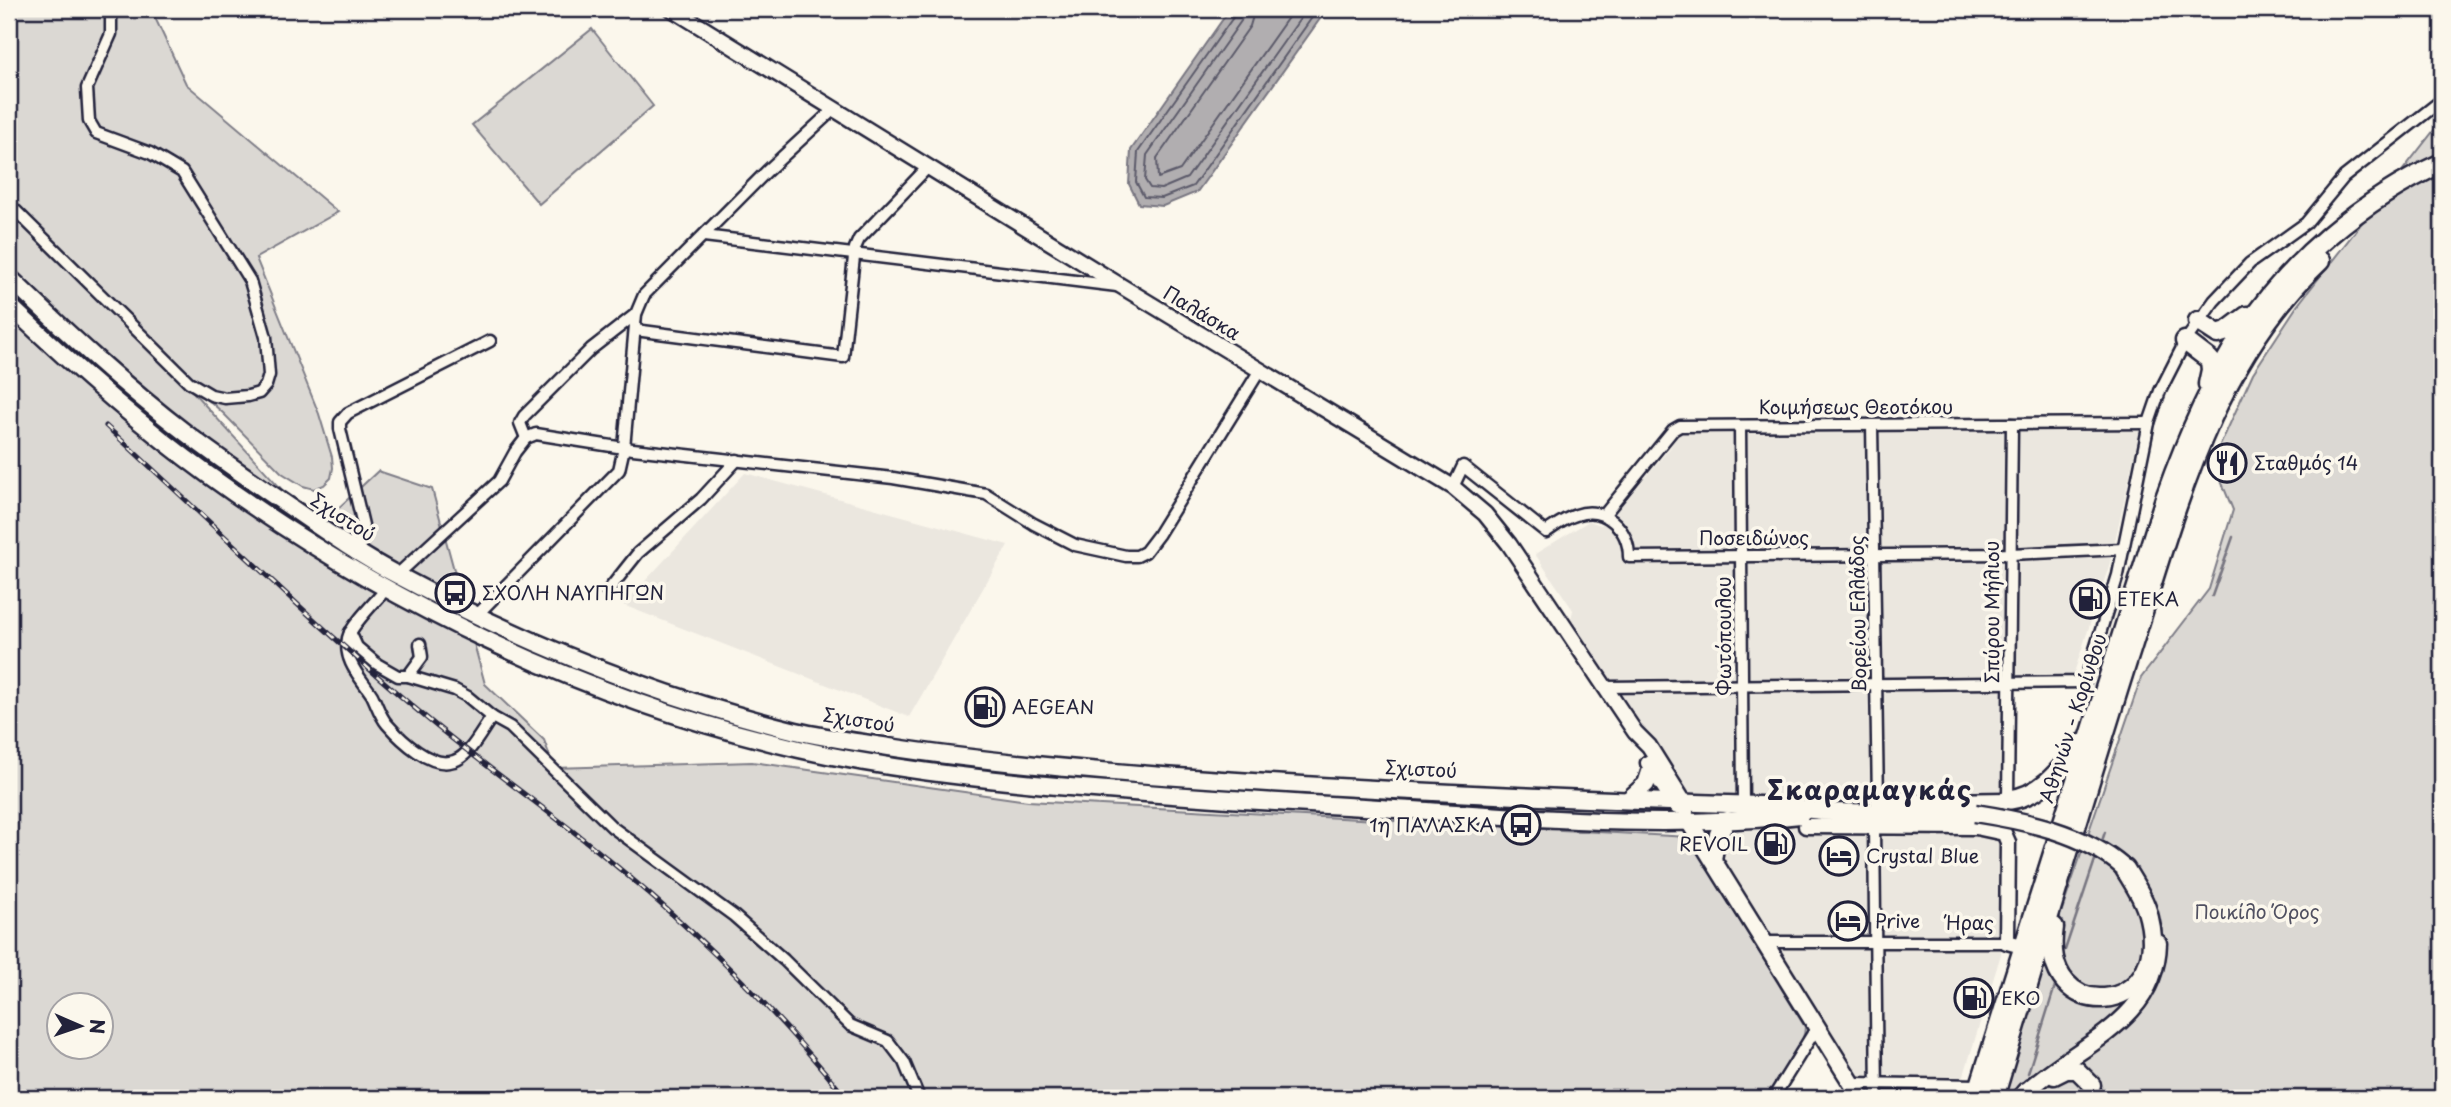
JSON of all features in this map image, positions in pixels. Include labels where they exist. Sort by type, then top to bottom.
[{"type":"highway","name":"Αθηνών - Κορίνθου","points":[[1978,1091],[2015,944],[2089,734],[2165,498],[2203,405],[2242,333],[2304,260],[2349,220],[2404,182],[2442,163]]},
{"type":"highway","name":"Αθηνών - Κορίνθου","points":[[1994,1098],[2178,502],[2201,443],[2233,376],[2254,341],[2317,264],[2374,216],[2442,176]]},
{"type":"highway","points":[[2198,321],[2213,332],[2224,333],[2264,304]]},
{"type":"highway","points":[[2185,341],[2210,360],[2211,370],[2203,405]]},
{"type":"highway","points":[[2008,800],[2021,799],[2042,788],[2058,773],[2089,734]]},
{"type":"highway","points":[[2063,871],[2052,945],[2054,961],[2068,985],[2086,995],[2100,998],[2114,997],[2128,991],[2141,977],[2149,960],[2151,931],[2147,913],[2124,868]]},
{"type":"main road","name":"Σχιστού","points":[[9,278],[111,373],[185,433],[354,559]]},
{"type":"main road","name":"Σχιστού","points":[[9,305],[98,387],[172,448],[254,506],[354,559],[527,658],[580,681],[715,726],[798,749],[1011,781],[1242,802],[1598,820],[1728,820],[1760,812],[1975,813],[2017,820],[2056,832],[2096,849],[2124,868],[2142,886],[2157,924],[2154,974],[2140,1001],[2104,1034]]},
{"type":"main road","name":"Σχιστού","points":[[392,582],[477,615],[587,664],[678,697],[802,733],[964,758],[1080,769],[1244,782],[1743,804],[1760,812]]},
{"type":"main road","points":[[1628,800],[1646,784],[1651,769]]},
{"type":"main road","points":[[1760,812],[1878,802]]},
{"type":"main road","points":[[1760,812],[1806,826]]},
{"type":"main road","points":[[1688,820],[1861,1098]]},
{"type":"main road","points":[[1713,859],[1718,834],[1728,820]]},
{"type":"main road","points":[[2024,1095],[2048,1073],[2104,1034]]},
{"type":"main road","points":[[2024,1095],[2053,1076],[2071,1069],[2080,1071],[2092,1085],[2089,1059],[2104,1034]]},
{"type":"street","points":[[9,204],[199,390],[211,395],[237,397],[259,393],[266,385],[270,375],[266,337],[250,281],[182,172],[150,153],[96,132],[89,121],[87,88],[111,34],[111,9]]},
{"type":"street","name":"Παλάσκα","points":[[672,9],[927,168],[1453,487],[1485,514],[1498,530],[1635,732],[1651,769],[1678,802]]},
{"type":"street","points":[[1606,687],[2009,685],[2085,682],[2123,549],[2149,423],[2160,391],[2185,341],[2214,301],[2250,263],[2306,223],[2351,171],[2442,100]]},
{"type":"street","points":[[477,615],[619,470],[624,448],[636,314],[644,295],[767,171],[834,109]]},
{"type":"street","points":[[635,330],[843,356],[859,239],[927,168]]},
{"type":"street","points":[[704,236],[1121,286]]},
{"type":"street","points":[[526,438],[520,424],[524,416],[591,349],[636,314]]},
{"type":"street","points":[[354,559],[362,541],[363,525],[340,422],[348,413],[490,341]]},
{"type":"street","points":[[492,717],[457,760],[446,762],[424,757],[387,724],[350,664],[347,643],[350,632],[392,582],[499,481],[512,456],[526,438],[536,434],[624,448],[893,478],[986,494],[1023,518],[1075,545],[1137,556],[1145,552],[1158,535],[1259,370]]},
{"type":"street","name":"Κοιμήσεως Θεοτόκου","points":[[1604,516],[1676,428],[2149,423]]},
{"type":"street","name":"Σπύρου Μήλιου","points":[[2008,800],[2011,424]]},
{"type":"street","name":"Βορείου Ελλάδος","points":[[1872,425],[1878,802]]},
{"type":"street","name":"Φωτόπουλου","points":[[1740,426],[1743,804]]},
{"type":"street","points":[[607,592],[638,553],[701,499],[737,460]]},
{"type":"street","points":[[1453,487],[1463,466],[1546,532],[1574,515],[1587,513],[1604,516]]},
{"type":"street","name":"Ποσειδώνος","points":[[1604,516],[1616,523],[1622,531],[1628,545],[1629,557],[2010,554],[2123,549]]},
{"type":"street","points":[[350,632],[354,643],[365,655],[398,676],[408,676],[455,690],[510,727],[619,833],[734,916],[784,960],[850,1026],[888,1041],[904,1062],[919,1098]]},
{"type":"street","points":[[408,676],[422,657],[420,644]]},
{"type":"street","name":"Παλάσκα","points":[[1635,732],[1649,746],[1688,820]]},
{"type":"street","points":[[1878,802],[2008,800]]},
{"type":"street","points":[[1806,826],[1874,826],[1877,1098]]},
{"type":"street","name":"Ήρας","points":[[1764,942],[2015,944],[2008,842],[2004,833],[1976,827],[1874,826]]},
{"type":"street","points":[[1773,1098],[1818,1027]]},
{"type":"street","points":[[1852,1083],[1978,1091]]},
{"type":"shaded area","points":[[2140,430],[2110,563],[2073,676],[2001,678],[2001,954],[1957,1098],[1868,1098],[1571,619],[1573,610],[1535,554],[1589,521],[1601,525],[1616,512],[1670,448],[1679,432]]},
{"type":"shaded area","points":[[745,473],[1008,545],[909,717],[623,605]]},
{"type":"green space","points":[[9,9],[151,9],[186,84],[338,212],[256,258],[319,414],[332,457],[331,478],[324,485],[314,489],[303,486],[282,473],[223,413],[162,358],[317,528],[378,471],[432,489],[485,684],[544,740],[554,768],[752,762],[1028,801],[1689,837],[1805,1027],[1796,1054],[1766,1098],[9,1098]]},
{"type":"green space","points":[[592,29],[653,106],[539,204],[472,125]]},
{"type":"green space","name":"Ποικίλο Όρος","points":[[2442,120],[2442,1098],[1989,1098],[2040,975],[2141,678],[2209,589],[2233,510],[2213,461],[2253,373],[2297,306]]},
{"type":"water","points":[[1230,9],[1327,9],[1197,192],[1163,206],[1139,204],[1129,184],[1131,150]]},
{"type":"waterway","points":[[2212,596],[2233,537]]},
{"type":"waterway","points":[[2101,844],[2105,832]]},
{"type":"waterway","points":[[2065,950],[2096,857]]},
{"type":"waterway","points":[[2028,1073],[2056,983]]},
{"type":"railway","points":[[106,426],[382,680],[591,846],[677,919],[765,1005],[846,1098]]},
{"type":"place","name":"Σταθμός 14","points":[[2227,463]]},
{"type":"place","name":"ΣΧΟΛΗ ΝΑΥΠΗΓΩΝ","points":[[455,593]]},
{"type":"place","name":"ETEKA","points":[[2090,599]]},
{"type":"place","name":"AEGEAN","points":[[985,707]]},
{"type":"place","name":"1η ΠΑΛΑΣΚΑ","points":[[1521,825]]},
{"type":"place","name":"REVOIL","points":[[1775,844]]},
{"type":"place","name":"Crystal Blue","points":[[1839,856]]},
{"type":"place","name":"Prive","points":[[1848,921]]},
{"type":"place","name":"EKO","points":[[1974,998]]},
{"type":"district","name":"Σκαραμαγκάς","points":[[1870,791]]}]
